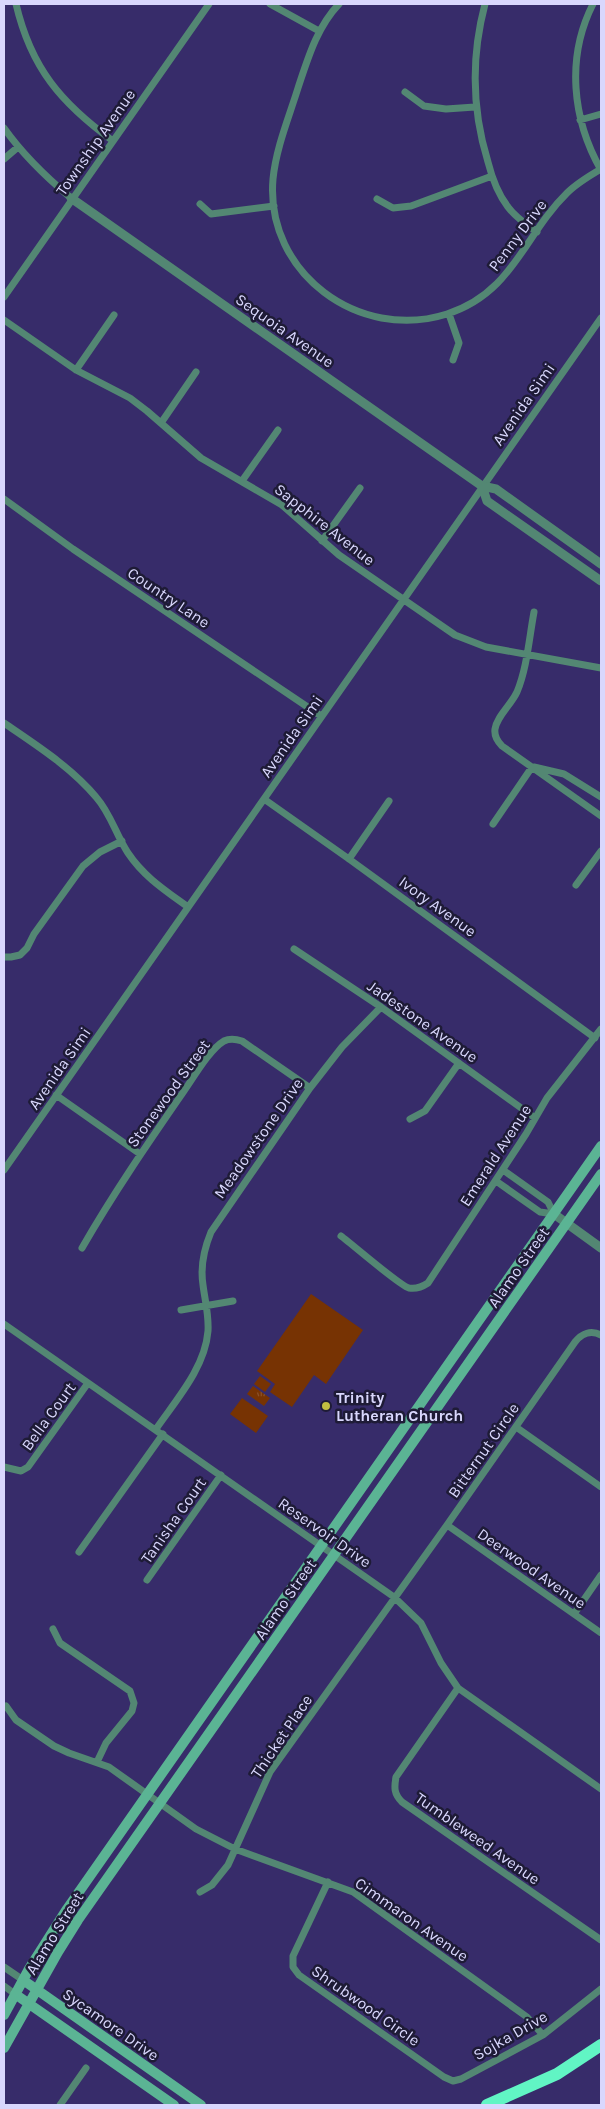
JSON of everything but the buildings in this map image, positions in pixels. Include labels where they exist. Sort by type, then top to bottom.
[{"type":"highway","points":[[487,2105],[557,2074],[601,2045]]},
{"type":"main road","name":"Alamo Street","points":[[4,2015],[22,1980],[67,1909],[601,1146]]},
{"type":"main road","name":"Alamo Street","points":[[4,2048],[78,1920],[601,1174]]},
{"type":"main road","name":"Sycamore Drive","points":[[22,1980],[189,2102],[201,2105]]},
{"type":"main road","name":"Sycamore Drive","points":[[15,1994],[174,2105]]},
{"type":"street","points":[[16,4],[30,48],[57,92],[87,122],[113,140]]},
{"type":"street","name":"Township Avenue","points":[[4,297],[71,198],[209,4]]},
{"type":"street","points":[[270,4],[319,31]]},
{"type":"street","name":"Penny Drive","points":[[339,4],[319,31],[310,53],[277,153],[273,179],[274,206],[281,234],[294,261],[314,284],[335,301],[360,313],[391,320],[422,320],[449,314],[474,302],[496,285],[512,268],[567,193],[601,169]]},
{"type":"street","points":[[485,4],[476,44],[474,73],[481,141],[492,176],[508,208],[520,220],[537,232]]},
{"type":"street","points":[[593,4],[583,27],[576,63],[575,83],[580,120],[588,144],[601,169]]},
{"type":"street","points":[[405,92],[424,106],[446,109],[476,107]]},
{"type":"street","points":[[580,120],[601,114]]},
{"type":"street","points":[[4,128],[18,147],[43,174],[71,198]]},
{"type":"street","points":[[4,158],[18,147]]},
{"type":"street","points":[[377,199],[393,208],[411,206],[492,176]]},
{"type":"street","name":"Sequoia Avenue","points":[[71,198],[482,486],[496,489],[601,564]]},
{"type":"street","points":[[200,204],[211,214],[274,206]]},
{"type":"street","points":[[449,314],[459,343],[452,360]]},
{"type":"street","points":[[76,370],[114,315]]},
{"type":"street","name":"Avenida Simi","points":[[4,1170],[601,318]]},
{"type":"street","name":"Sapphire Avenue","points":[[4,320],[76,370],[130,398],[201,458],[282,505],[322,541],[454,635],[472,643],[601,668]]},
{"type":"street","points":[[161,423],[196,372]]},
{"type":"street","points":[[242,481],[278,430]]},
{"type":"street","name":"Sequoia Avenue","points":[[482,486],[487,501],[601,581]]},
{"type":"street","points":[[322,541],[360,488]]},
{"type":"street","name":"Country Lane","points":[[4,499],[73,549],[322,716]]},
{"type":"street","points":[[534,612],[522,679],[516,694],[498,721],[495,734],[497,741],[601,816]]},
{"type":"street","points":[[4,723],[66,768],[95,795],[108,813],[138,867],[188,907]]},
{"type":"street","points":[[532,767],[564,774],[601,797]]},
{"type":"street","points":[[494,824],[532,767]]},
{"type":"street","name":"Ivory Avenue","points":[[264,799],[595,1038]]},
{"type":"street","points":[[349,859],[389,801]]},
{"type":"street","points":[[4,957],[12,958],[20,955],[27,948],[34,934],[83,866],[100,852],[122,841]]},
{"type":"street","points":[[576,885],[601,850]]},
{"type":"street","name":"Jadestone Avenue","points":[[294,949],[381,1007],[535,1118]]},
{"type":"street","name":"Meadowstone Drive","points":[[156,1429],[201,1360],[208,1332],[202,1268],[205,1248],[211,1232],[310,1088],[342,1047],[381,1007]]},
{"type":"street","name":"Emerald Avenue","points":[[341,1236],[389,1273],[400,1284],[410,1288],[422,1287],[432,1279],[438,1266],[496,1181],[547,1098],[601,1029]]},
{"type":"street","name":"Stonewood Street","points":[[82,1248],[109,1201],[140,1154],[196,1074],[218,1046],[226,1040],[242,1041],[310,1088]]},
{"type":"street","points":[[410,1119],[425,1111],[459,1064]]},
{"type":"street","points":[[56,1095],[140,1154]]},
{"type":"street","points":[[503,1170],[548,1202],[554,1214],[566,1224],[601,1248]]},
{"type":"street","points":[[496,1181],[540,1212],[554,1214]]},
{"type":"street","points":[[181,1310],[233,1300]]},
{"type":"street","name":"Reservoir Drive","points":[[4,1324],[394,1598],[421,1622],[441,1663],[458,1688],[601,1790]]},
{"type":"street","name":"Bitternut Circle","points":[[394,1598],[448,1525],[580,1336],[588,1332],[601,1336]]},
{"type":"street","name":"Bella Court","points":[[4,1467],[21,1472],[28,1467],[88,1383]]},
{"type":"street","points":[[516,1427],[601,1487]]},
{"type":"street","points":[[79,1552],[163,1434]]},
{"type":"street","name":"Tanisha Court","points":[[147,1580],[221,1475]]},
{"type":"street","name":"Deerwood Avenue","points":[[448,1525],[601,1633]]},
{"type":"street","points":[[574,1614],[601,1575]]},
{"type":"street","name":"Thicket Place","points":[[200,1892],[212,1885],[220,1876],[235,1849],[270,1772],[394,1598]]},
{"type":"street","points":[[53,1629],[60,1643],[130,1691],[133,1704],[128,1716],[106,1744],[97,1762]]},
{"type":"street","name":"Tumbleweed Avenue","points":[[458,1688],[396,1777],[394,1788],[397,1796],[402,1802],[601,1940]]},
{"type":"street","name":"Cimmaron Avenue","points":[[6,1706],[16,1720],[54,1746],[68,1753],[109,1767],[196,1830],[235,1849],[353,1892],[527,2017],[543,2035]]},
{"type":"street","name":"Shrubwood Circle","points":[[328,1882],[293,1956],[293,1967],[298,1974],[444,2077],[454,2081]]},
{"type":"street","name":"Sycamore Drive","points":[[4,1967],[22,1980]]},
{"type":"street","name":"Sycamore Drive","points":[[4,1986],[15,1994]]},
{"type":"street","name":"Sojka Drive","points":[[454,2081],[462,2079],[543,2035],[601,1989]]},
{"type":"street","points":[[61,2105],[86,2068]]},
{"type":"green space","points":[[311,1294],[363,1330],[326,1384],[314,1375],[292,1407],[270,1392],[275,1384],[257,1371]]},
{"type":"green space","points":[[260,1376],[271,1384],[265,1392],[254,1384]]},
{"type":"green space","points":[[253,1386],[270,1398],[264,1406],[247,1394]]},
{"type":"green space","points":[[242,1398],[268,1416],[256,1433],[230,1414]]},
{"type":"place","name":"Trinity Lutheran Church","points":[[326,1406]]}]
